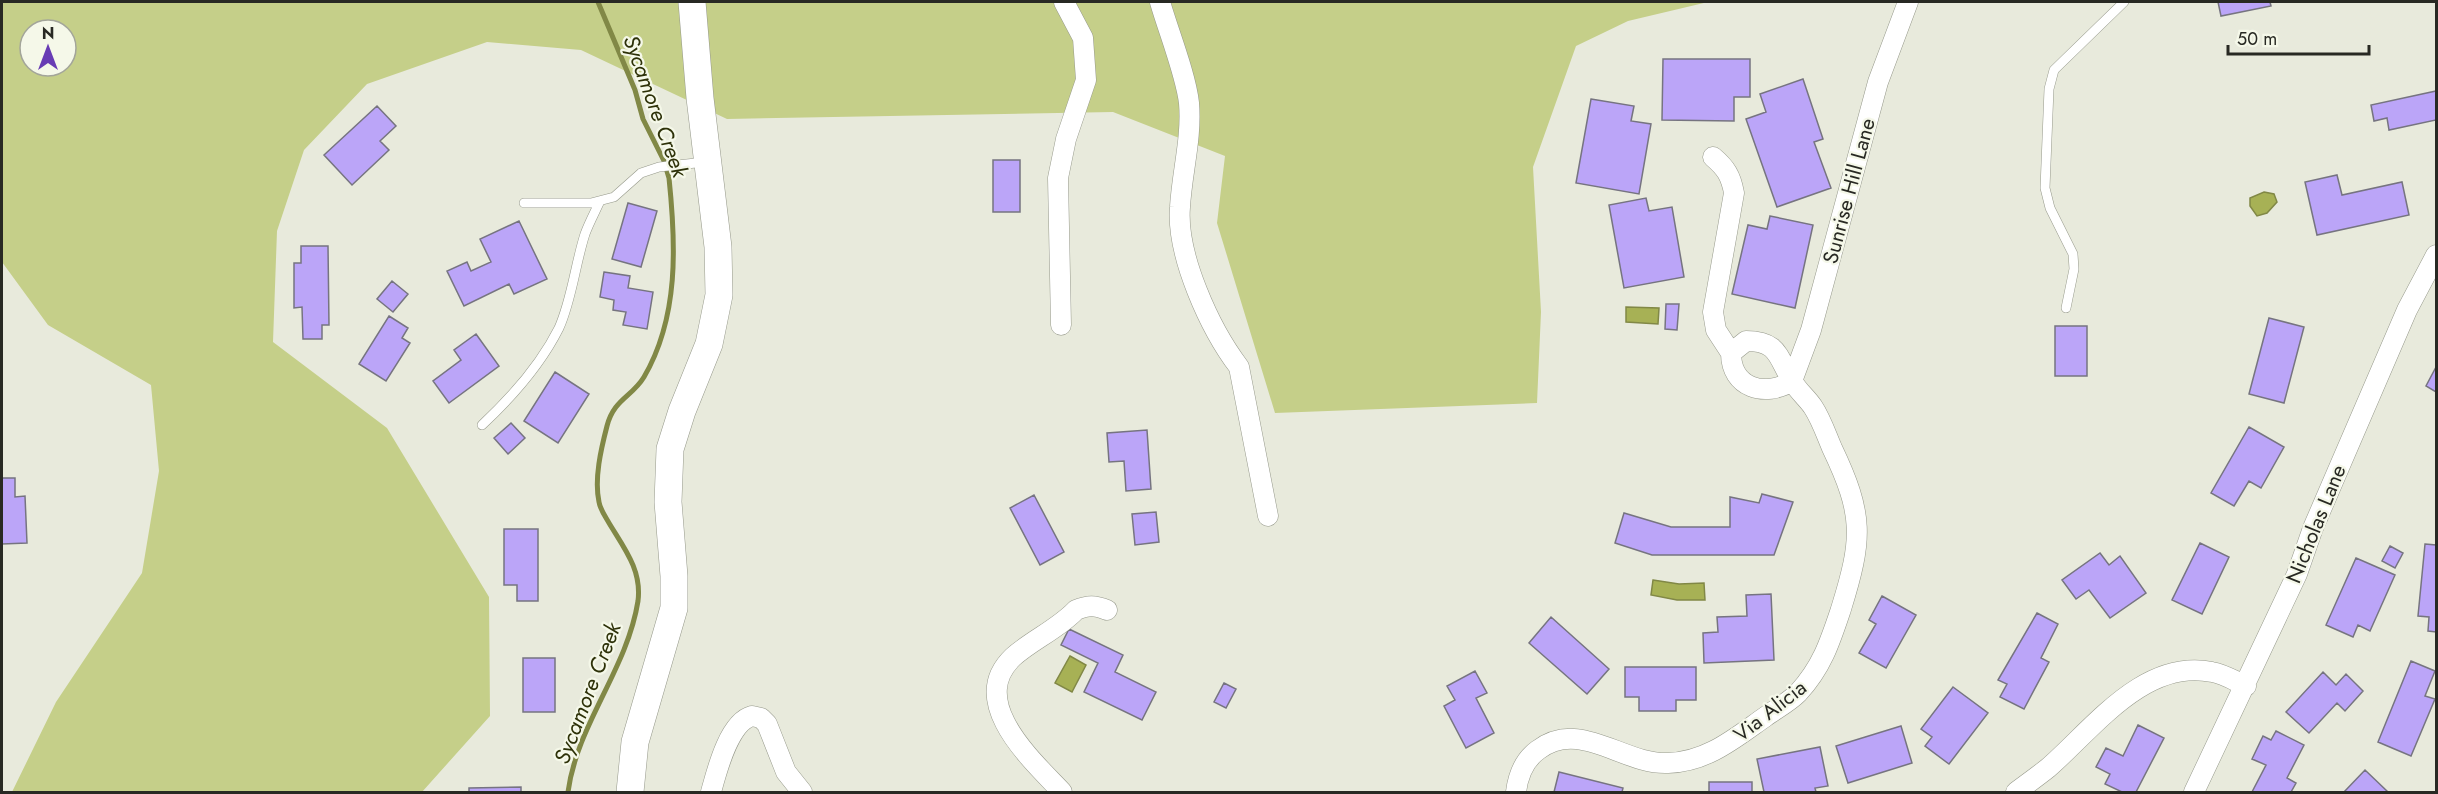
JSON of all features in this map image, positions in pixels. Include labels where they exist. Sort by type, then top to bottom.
[{"type":"main road","points":[[630,792],[635,742],[674,608],[668,502],[670,449],[709,344],[717,308],[719,254],[699,162],[692,2]]},
{"type":"street","points":[[1061,325],[1058,178],[1066,139],[1086,80],[1083,38],[1064,2]]},
{"type":"street","points":[[1160,2],[1189,100],[1189,134],[1183,164],[1179,211],[1182,249],[1224,348],[1239,367],[1268,516]]},
{"type":"street","name":"Sunrise Hill Lane","points":[[1792,381],[1811,330],[1878,82],[1908,2]]},
{"type":"street","points":[[1713,157],[1726,168],[1734,193],[1713,312],[1716,330],[1731,353],[1734,372],[1746,385],[1757,390],[1772,390],[1792,381]]},
{"type":"street","name":"Nicholas Lane","points":[[2194,792],[2297,574],[2313,528],[2408,310],[2436,255]]},
{"type":"street","name":"Via Alicia","points":[[1516,792],[1521,772],[1534,753],[1554,741],[1566,738],[1590,740],[1629,757],[1649,761],[1668,763],[1701,757],[1721,748],[1793,698],[1814,676],[1827,653],[1858,543],[1858,521],[1854,499],[1845,474],[1813,407],[1792,381],[1775,350],[1766,344],[1746,341],[1731,353]]},
{"type":"street","points":[[1062,792],[1011,735],[1000,712],[999,682],[1013,658],[1076,610],[1097,605],[1107,610]]},
{"type":"street","points":[[2016,792],[2047,768],[2123,698],[2157,680],[2178,673],[2201,671],[2222,675],[2246,686]]},
{"type":"street","points":[[711,792],[723,755],[738,722],[752,716],[767,724],[786,772],[802,792]]},
{"type":"lane","points":[[2067,308],[2074,269],[2073,254],[2050,208],[2045,188],[2049,89],[2054,70],[2124,2]]},
{"type":"lane","points":[[524,203],[600,201],[614,197],[641,172],[659,167],[699,162]]},
{"type":"lane","points":[[482,425],[506,403],[524,381],[543,356],[560,326],[585,235],[600,201]]},
{"type":"shaded area","points":[[2,2],[1708,2],[1628,21],[1576,46],[1533,167],[1541,312],[1537,403],[1275,413],[1217,223],[1225,156],[1113,112],[727,119],[581,50],[487,42],[367,84],[304,150],[277,231],[273,342],[387,428],[489,597],[490,716],[422,792],[12,792],[56,702],[142,573],[159,471],[151,385],[48,325],[2,262]]},
{"type":"shaded area","points":[[2264,192],[2274,194],[2277,202],[2267,213],[2257,216],[2250,206],[2250,198]]},
{"type":"shaded area","points":[[1626,307],[1659,308],[1658,324],[1626,322]]},
{"type":"shaded area","points":[[1653,580],[1679,584],[1704,583],[1705,600],[1677,600],[1651,595]]},
{"type":"shaded area","points":[[1070,656],[1086,665],[1072,692],[1055,683]]},
{"type":"building","points":[[2218,2],[2270,2],[2271,6],[2221,16]]},
{"type":"building","points":[[1663,59],[1750,59],[1750,97],[1734,97],[1734,121],[1662,120]]},
{"type":"building","points":[[1803,79],[1823,139],[1814,142],[1831,188],[1777,207],[1746,119],[1766,112],[1760,94]]},
{"type":"building","points":[[2436,91],[2436,120],[2389,130],[2387,118],[2374,121],[2371,105]]},
{"type":"building","points":[[1591,99],[1634,106],[1631,121],[1651,124],[1639,194],[1576,183]]},
{"type":"building","points":[[377,106],[396,126],[380,141],[389,150],[352,185],[324,155]]},
{"type":"building","points":[[993,160],[1020,160],[1020,212],[993,212]]},
{"type":"building","points":[[2337,175],[2342,195],[2402,182],[2409,215],[2317,235],[2305,182]]},
{"type":"building","points":[[1646,198],[1649,211],[1672,207],[1684,277],[1624,288],[1609,205]]},
{"type":"building","points":[[628,203],[657,211],[641,267],[612,259]]},
{"type":"building","points":[[1770,216],[1813,225],[1795,308],[1732,294],[1748,225],[1767,229]]},
{"type":"building","points":[[519,221],[547,279],[514,294],[509,284],[464,306],[447,271],[467,262],[471,271],[491,262],[480,239]]},
{"type":"building","points":[[301,246],[328,246],[329,325],[322,325],[322,339],[303,339],[302,307],[294,308],[294,263],[301,263]]},
{"type":"building","points":[[604,272],[630,276],[628,288],[653,292],[647,329],[623,325],[626,312],[613,310],[614,300],[600,297]]},
{"type":"building","points":[[392,281],[408,294],[393,312],[377,299]]},
{"type":"building","points":[[1666,304],[1679,304],[1677,330],[1665,329]]},
{"type":"building","points":[[389,316],[408,328],[402,338],[410,343],[386,381],[359,364]]},
{"type":"building","points":[[2269,318],[2304,327],[2284,403],[2249,394]]},
{"type":"building","points":[[2055,326],[2087,326],[2087,376],[2055,376]]},
{"type":"building","points":[[476,334],[499,366],[449,403],[433,381],[461,360],[454,350]]},
{"type":"building","points":[[2436,367],[2436,392],[2426,386]]},
{"type":"building","points":[[555,372],[589,394],[558,443],[524,421]]},
{"type":"building","points":[[511,423],[525,438],[508,454],[494,438]]},
{"type":"building","points":[[2249,427],[2284,447],[2261,488],[2249,481],[2234,506],[2211,493]]},
{"type":"building","points":[[1147,430],[1151,489],[1126,491],[1124,461],[1109,462],[1107,433]]},
{"type":"building","points":[[2,478],[15,478],[15,497],[25,496],[27,543],[2,544]]},
{"type":"building","points":[[1762,494],[1793,502],[1774,555],[1652,555],[1615,543],[1624,513],[1671,527],[1730,527],[1730,497],[1759,503]]},
{"type":"building","points":[[1034,495],[1064,552],[1040,565],[1010,508]]},
{"type":"building","points":[[1156,512],[1159,542],[1135,545],[1132,514]]},
{"type":"building","points":[[504,529],[538,529],[538,601],[517,601],[517,585],[504,585]]},
{"type":"building","points":[[2200,543],[2229,557],[2202,614],[2172,600]]},
{"type":"building","points":[[2425,544],[2436,545],[2436,632],[2428,631],[2429,617],[2418,616]]},
{"type":"building","points":[[2390,546],[2403,553],[2395,568],[2382,561]]},
{"type":"building","points":[[2100,553],[2109,565],[2120,556],[2146,593],[2110,618],[2089,590],[2076,599],[2062,580]]},
{"type":"building","points":[[2356,558],[2395,575],[2370,631],[2358,625],[2353,637],[2326,625]]},
{"type":"building","points":[[1771,594],[1774,660],[1704,663],[1703,633],[1718,632],[1717,617],[1747,616],[1746,595]]},
{"type":"building","points":[[1882,596],[1916,615],[1886,668],[1859,653],[1876,624],[1869,620]]},
{"type":"building","points":[[2037,613],[2058,624],[2041,658],[2049,662],[2024,709],[2000,697],[2007,684],[1998,680]]},
{"type":"building","points":[[1551,617],[1609,669],[1587,694],[1529,643]]},
{"type":"building","points":[[1069,629],[1123,655],[1115,672],[1156,692],[1142,720],[1084,692],[1098,663],[1061,645]]},
{"type":"building","points":[[523,658],[555,658],[555,712],[523,712]]},
{"type":"building","points":[[2411,661],[2435,671],[2425,696],[2435,699],[2411,756],[2378,742]]},
{"type":"building","points":[[1625,667],[1696,667],[1696,700],[1676,700],[1676,711],[1639,711],[1639,697],[1625,697]]},
{"type":"building","points":[[1475,671],[1487,693],[1476,698],[1494,733],[1466,748],[1444,706],[1455,700],[1447,686]]},
{"type":"building","points":[[2323,672],[2336,685],[2346,674],[2363,691],[2345,711],[2337,703],[2309,733],[2286,712]]},
{"type":"building","points":[[1224,683],[1236,689],[1226,708],[1214,702]]},
{"type":"building","points":[[1953,687],[1988,713],[1949,764],[1925,746],[1932,737],[1921,729]]},
{"type":"building","points":[[2138,725],[2164,738],[2136,792],[2122,792],[2105,784],[2110,774],[2096,767],[2106,748],[2123,756]]},
{"type":"building","points":[[1901,726],[1912,763],[1848,783],[1836,746]]},
{"type":"building","points":[[2276,731],[2304,745],[2287,778],[2296,783],[2291,792],[2252,792],[2266,765],[2252,759],[2263,736],[2271,740]]},
{"type":"building","points":[[1820,747],[1828,786],[1815,788],[1816,792],[1764,792],[1757,759]]},
{"type":"building","points":[[2365,770],[2388,792],[2344,792]]},
{"type":"building","points":[[1559,772],[1623,788],[1622,792],[1554,792]]},
{"type":"building","points":[[1709,782],[1752,782],[1752,792],[1709,792]]},
{"type":"building","points":[[521,787],[521,792],[469,792],[469,788]]},
{"type":"waterway","name":"Sycamore Creek","points":[[568,792],[581,743],[624,650],[638,601],[639,590],[635,569],[600,505],[597,484],[601,454],[610,417],[644,377],[664,330],[669,305],[673,255],[669,178],[664,161],[643,119],[635,90],[598,2]]}]
